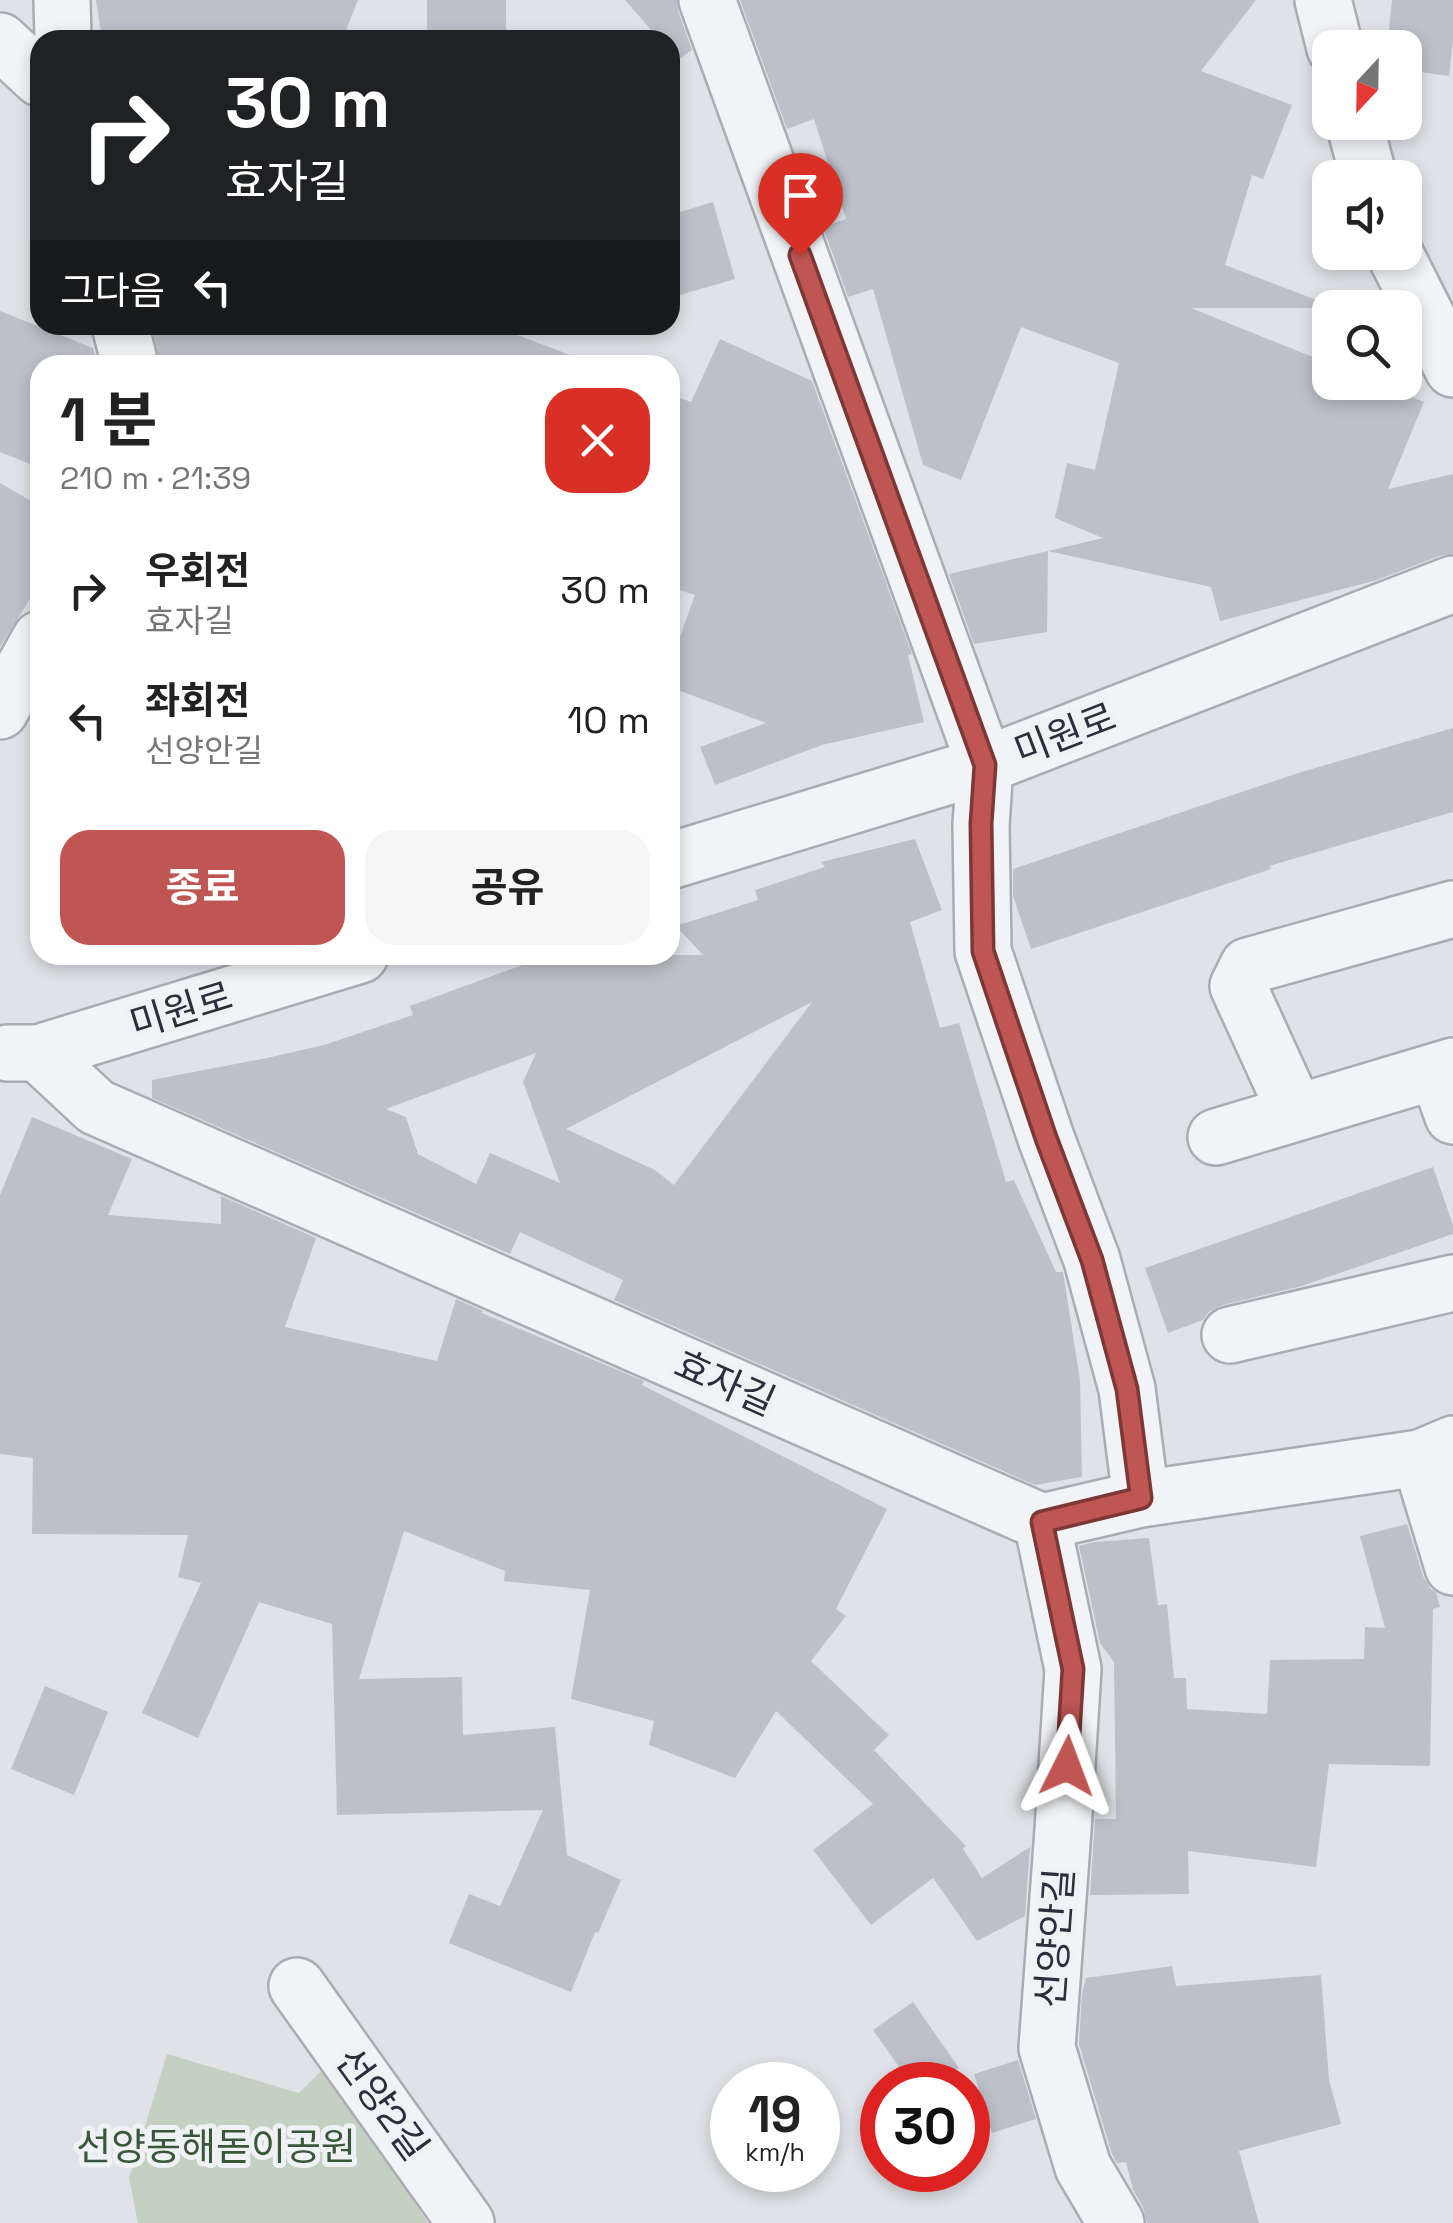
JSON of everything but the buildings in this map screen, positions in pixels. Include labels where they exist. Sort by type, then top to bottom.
[{"type":"street","points":[[62,0],[63,30]]},
{"type":"street","points":[[707,0],[985,765],[981,824],[983,951],[1092,1260],[1127,1389],[1141,1498]]},
{"type":"street","points":[[1323,0],[1330,30]]},
{"type":"street","points":[[0,41],[30,69]]},
{"type":"street","points":[[1403,270],[1453,369]]},
{"type":"street","name":"미원로","points":[[680,858],[985,765],[1453,584]]},
{"type":"street","points":[[0,711],[30,656]]},
{"type":"street","points":[[1296,1113],[1238,986],[1248,966],[1453,908]]},
{"type":"street","name":"미원로","points":[[19,1053],[325,965]]},
{"type":"street","name":"효자길","points":[[19,1053],[96,1106],[1042,1522]]},
{"type":"street","points":[[1216,1137],[1296,1113],[1448,1084]]},
{"type":"street","points":[[1230,1336],[1453,1283]]},
{"type":"street","points":[[1042,1522],[1141,1498],[1436,1451],[1453,1566]]},
{"type":"street","name":"선양안길","points":[[1042,1522],[1073,1669],[1046,2048],[1083,2167],[1116,2223]]},
{"type":"street","name":"선양2길","points":[[297,1986],[466,2223]]},
{"type":"green space","name":"선양동해돋이공원","points":[[167,2054],[299,2093],[325,2067],[428,2223],[138,2223],[129,2178]]},
{"type":"route","points":[[800,255],[985,765],[981,824],[983,951],[1092,1260],[1127,1389],[1141,1498],[1042,1522],[1073,1669],[1067,1766]]}]
